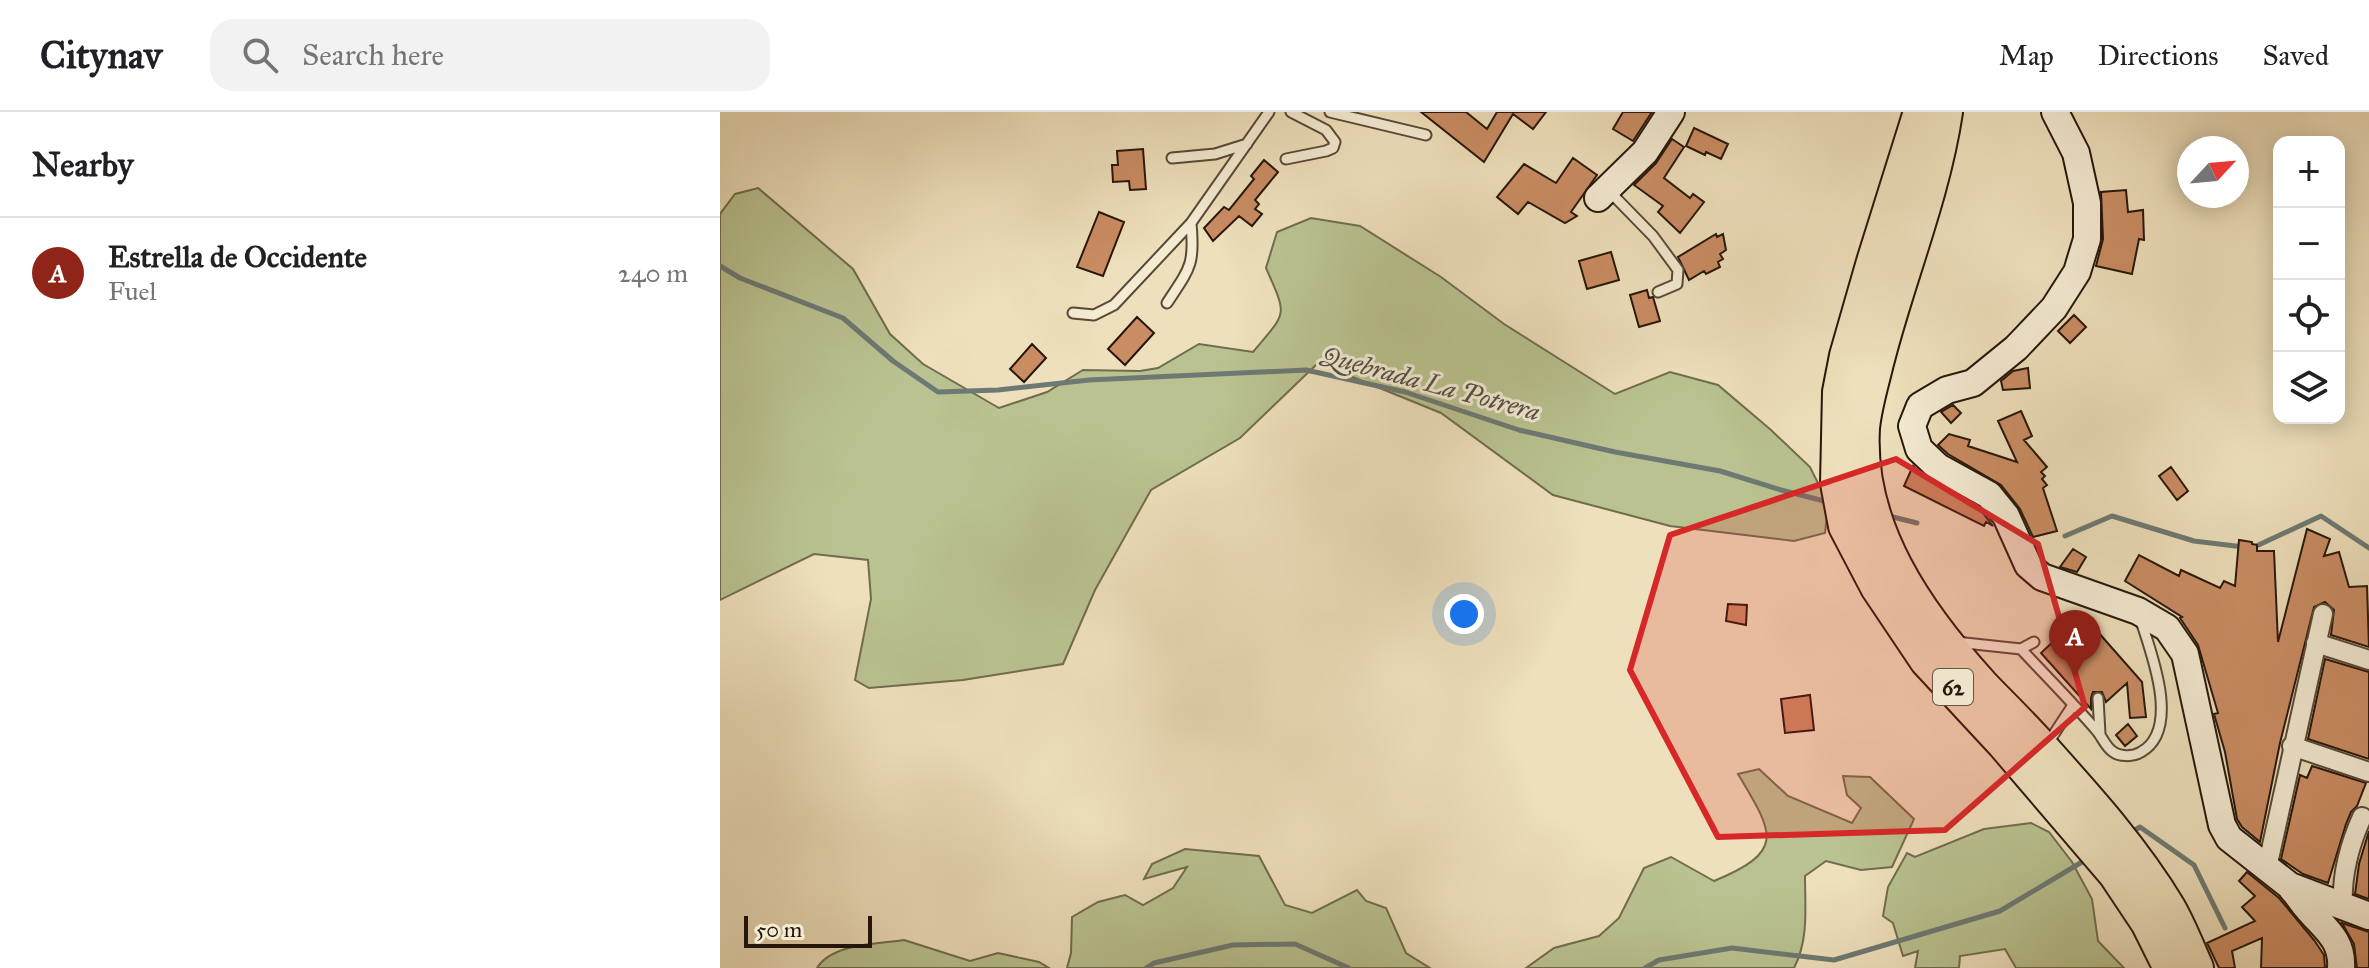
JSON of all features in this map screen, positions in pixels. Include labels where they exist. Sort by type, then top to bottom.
[{"type":"highway","name":"62","points":[[1850,426],[1840,392],[1847,356],[1921,112]]},
{"type":"highway","name":"62","points":[[1945,112],[1934,170],[1882,341],[1850,426],[1838,483],[1846,526],[1870,547],[1981,685],[2043,749],[2076,806]]},
{"type":"highway","name":"62","points":[[1870,547],[1878,587],[1927,660],[2076,806],[2127,869],[2169,910],[2196,968]]},
{"type":"highway","name":"62","points":[[2127,869],[2171,968]]},
{"type":"street","points":[[1603,194],[1645,152],[1671,112]]},
{"type":"street","points":[[2055,112],[2076,153],[2087,203],[2087,239],[2077,272],[2054,308],[2016,348],[1973,383],[1947,390],[1920,406],[1912,426],[1919,449],[1938,467],[1989,495],[2006,516],[2028,565],[2042,577],[2138,611],[2167,628],[2185,654],[2222,825],[2229,838],[2290,886],[2334,936],[2342,955],[2341,968]]},
{"type":"street","points":[[2267,868],[2323,614]]},
{"type":"street","points":[[2316,643],[2369,660]]},
{"type":"street","points":[[2292,746],[2369,772]]},
{"type":"street","points":[[2343,908],[2345,866],[2362,817]]},
{"type":"street","points":[[2290,886],[2369,916]]},
{"type":"lane","points":[[1073,313],[1094,315],[1114,305],[1191,223],[1269,112]]},
{"type":"lane","points":[[1286,159],[1326,151],[1333,148],[1335,142],[1326,130],[1291,112]]},
{"type":"lane","points":[[1330,112],[1426,135]]},
{"type":"lane","points":[[1172,158],[1215,154],[1247,144]]},
{"type":"lane","points":[[1603,194],[1653,236],[1678,270],[1677,284],[1658,292]]},
{"type":"lane","points":[[1167,303],[1185,276],[1194,254],[1191,223]]},
{"type":"lane","points":[[2021,649],[2112,751],[2125,756],[2141,752],[2151,743],[2156,731],[2161,695],[2159,673],[2138,611]]},
{"type":"lane","points":[[1945,641],[2021,649],[2034,642]]},
{"type":"lane","points":[[2098,698],[2100,734]]},
{"type":"lane","points":[[2043,749],[2073,705]]},
{"type":"highlighted area","points":[[1896,459],[2038,544],[2085,707],[1945,830],[1718,837],[1630,670],[1670,535]]},
{"type":"green space","points":[[758,188],[853,269],[890,334],[923,364],[999,408],[1047,392],[1083,370],[1140,371],[1158,368],[1199,344],[1253,352],[1278,321],[1280,313],[1278,296],[1266,268],[1277,232],[1311,218],[1360,226],[1441,277],[1504,324],[1615,394],[1670,372],[1718,385],[1810,467],[1822,491],[1827,516],[1825,533],[1794,541],[1670,526],[1553,495],[1441,413],[1318,363],[1240,438],[1151,490],[1095,590],[1063,664],[963,680],[869,688],[855,680],[871,599],[868,560],[814,554],[720,600],[720,214],[735,194]]},
{"type":"green space","points":[[1759,769],[1788,796],[1852,823],[1861,808],[1847,795],[1843,776],[1870,777],[1914,819],[1892,867],[1861,870],[1826,861],[1805,876],[1804,934],[1794,968],[1526,968],[1554,948],[1599,936],[1619,918],[1644,868],[1671,857],[1714,881],[1753,860],[1763,850],[1765,826],[1738,774]]},
{"type":"green space","points":[[2031,823],[2049,832],[2072,862],[2092,899],[2098,941],[2124,968],[2016,968],[2005,949],[1960,956],[1959,968],[1915,968],[1918,951],[1903,956],[1893,923],[1883,916],[1888,887],[1907,853],[1915,857],[1984,829]]},
{"type":"green space","points":[[1185,849],[1259,856],[1285,905],[1312,913],[1357,890],[1366,901],[1386,908],[1406,953],[1430,968],[1067,968],[1071,953],[1072,917],[1098,902],[1125,895],[1143,905],[1173,888],[1187,867],[1144,879],[1152,864]]},
{"type":"green space","points":[[904,940],[970,961],[998,953],[1039,962],[1049,968],[817,968],[824,960],[844,949]]},
{"type":"building","points":[[1421,112],[1466,112],[1487,129],[1497,112],[1546,112],[1533,129],[1513,114],[1484,162]]},
{"type":"building","points":[[1623,112],[1652,112],[1633,141],[1613,129]]},
{"type":"building","points":[[1694,128],[1728,144],[1721,159],[1686,146]]},
{"type":"building","points":[[1672,139],[1684,147],[1664,178],[1690,198],[1693,194],[1704,202],[1680,233],[1658,212],[1663,206],[1634,185],[1656,163]]},
{"type":"building","points":[[1143,149],[1146,189],[1130,190],[1129,181],[1113,182],[1112,165],[1118,165],[1117,151]]},
{"type":"building","points":[[1573,158],[1597,175],[1571,212],[1577,216],[1565,223],[1528,202],[1518,214],[1497,197],[1524,164],[1556,183]]},
{"type":"building","points":[[1264,160],[1278,172],[1255,200],[1259,204],[1255,209],[1262,214],[1252,226],[1239,216],[1213,241],[1204,228],[1224,207],[1229,210],[1254,179],[1251,176]]},
{"type":"building","points":[[2126,190],[2128,212],[2143,210],[2144,240],[2139,239],[2132,274],[2096,266],[2103,239],[2101,192]]},
{"type":"building","points":[[1099,212],[1124,222],[1103,276],[1077,267]]},
{"type":"building","points":[[1716,234],[1717,237],[1723,234],[1726,250],[1720,254],[1723,259],[1718,262],[1720,267],[1706,274],[1704,271],[1689,280],[1678,257]]},
{"type":"building","points":[[1611,252],[1619,280],[1587,289],[1579,261]]},
{"type":"building","points":[[1647,290],[1649,298],[1653,297],[1660,321],[1639,327],[1630,295]]},
{"type":"building","points":[[2074,315],[2086,327],[2070,343],[2058,331]]},
{"type":"building","points":[[1137,317],[1154,333],[1125,365],[1108,349]]},
{"type":"building","points":[[1032,344],[1046,358],[1024,382],[1010,369]]},
{"type":"building","points":[[2028,368],[2030,388],[2003,390],[2001,381],[2013,371]]},
{"type":"building","points":[[1953,405],[1961,413],[1951,423],[1941,412]]},
{"type":"building","points":[[2021,411],[2032,436],[2024,440],[2047,467],[2041,472],[2047,485],[2043,488],[2057,531],[2033,537],[2020,509],[2001,485],[1938,445],[1949,434],[1970,440],[1968,446],[2017,462],[1998,421]]},
{"type":"building","points":[[1913,466],[1930,481],[1979,508],[1993,526],[1986,522],[1984,526],[1904,486]]},
{"type":"building","points":[[2171,467],[2188,491],[2177,500],[2159,476]]},
{"type":"building","points":[[2307,529],[2330,539],[2324,556],[2339,552],[2349,587],[2367,586],[2369,647],[2331,635],[2334,610],[2325,602],[2314,607],[2280,743],[2260,842],[2237,819],[2225,752],[2214,714],[2218,713],[2198,645],[2182,617],[2125,581],[2139,555],[2179,576],[2181,570],[2220,588],[2224,581],[2235,586],[2239,540],[2252,542],[2257,545],[2257,551],[2274,551],[2278,642]]},
{"type":"building","points":[[2073,549],[2086,557],[2077,572],[2060,567]]},
{"type":"building","points":[[1728,604],[1747,605],[1746,625],[1726,621]]},
{"type":"building","points":[[2072,629],[2098,632],[2142,682],[2146,717],[2130,718],[2127,683],[2106,702],[2102,692],[2093,692],[2091,709],[2041,653],[2056,639],[2069,653]]},
{"type":"building","points":[[2325,659],[2369,672],[2369,759],[2308,739]]},
{"type":"building","points":[[1810,695],[1814,730],[1785,733],[1781,699]]},
{"type":"building","points":[[2128,724],[2137,736],[2125,746],[2116,735]]},
{"type":"building","points":[[2312,766],[2366,783],[2346,824],[2328,883],[2303,874],[2281,859],[2300,775],[2307,778]]},
{"type":"building","points":[[2369,831],[2369,899],[2355,894],[2359,864]]},
{"type":"building","points":[[2247,872],[2279,898],[2314,940],[2324,955],[2325,968],[2261,968],[2262,938],[2232,951],[2235,968],[2219,968],[2207,943],[2255,921],[2242,907],[2255,896],[2239,881]]},
{"type":"building","points":[[2342,923],[2369,932],[2369,968],[2357,968],[2354,944]]},
{"type":"waterway","name":"Quebrada La Potrera","points":[[720,266],[740,278],[843,318],[893,361],[938,392],[998,390],[1089,380],[1306,370],[1405,392],[1519,430],[1720,471],[1828,502]]},
{"type":"waterway","name":"Quebrada La Potrera","points":[[1889,516],[1917,523]]},
{"type":"waterway","points":[[2065,536],[2112,516],[2194,541],[2252,548],[2321,516],[2369,548]]},
{"type":"waterway","points":[[2130,833],[2140,827],[2194,865],[2225,928]]},
{"type":"waterway","points":[[1645,968],[1659,960],[1732,948],[1834,960],[2000,911],[2087,859]]},
{"type":"waterway","points":[[1146,968],[1154,963],[1233,945],[1295,944],[1349,968]]},
{"type":"place","name":"Estrella de Occidente","points":[[2075,676]]}]
